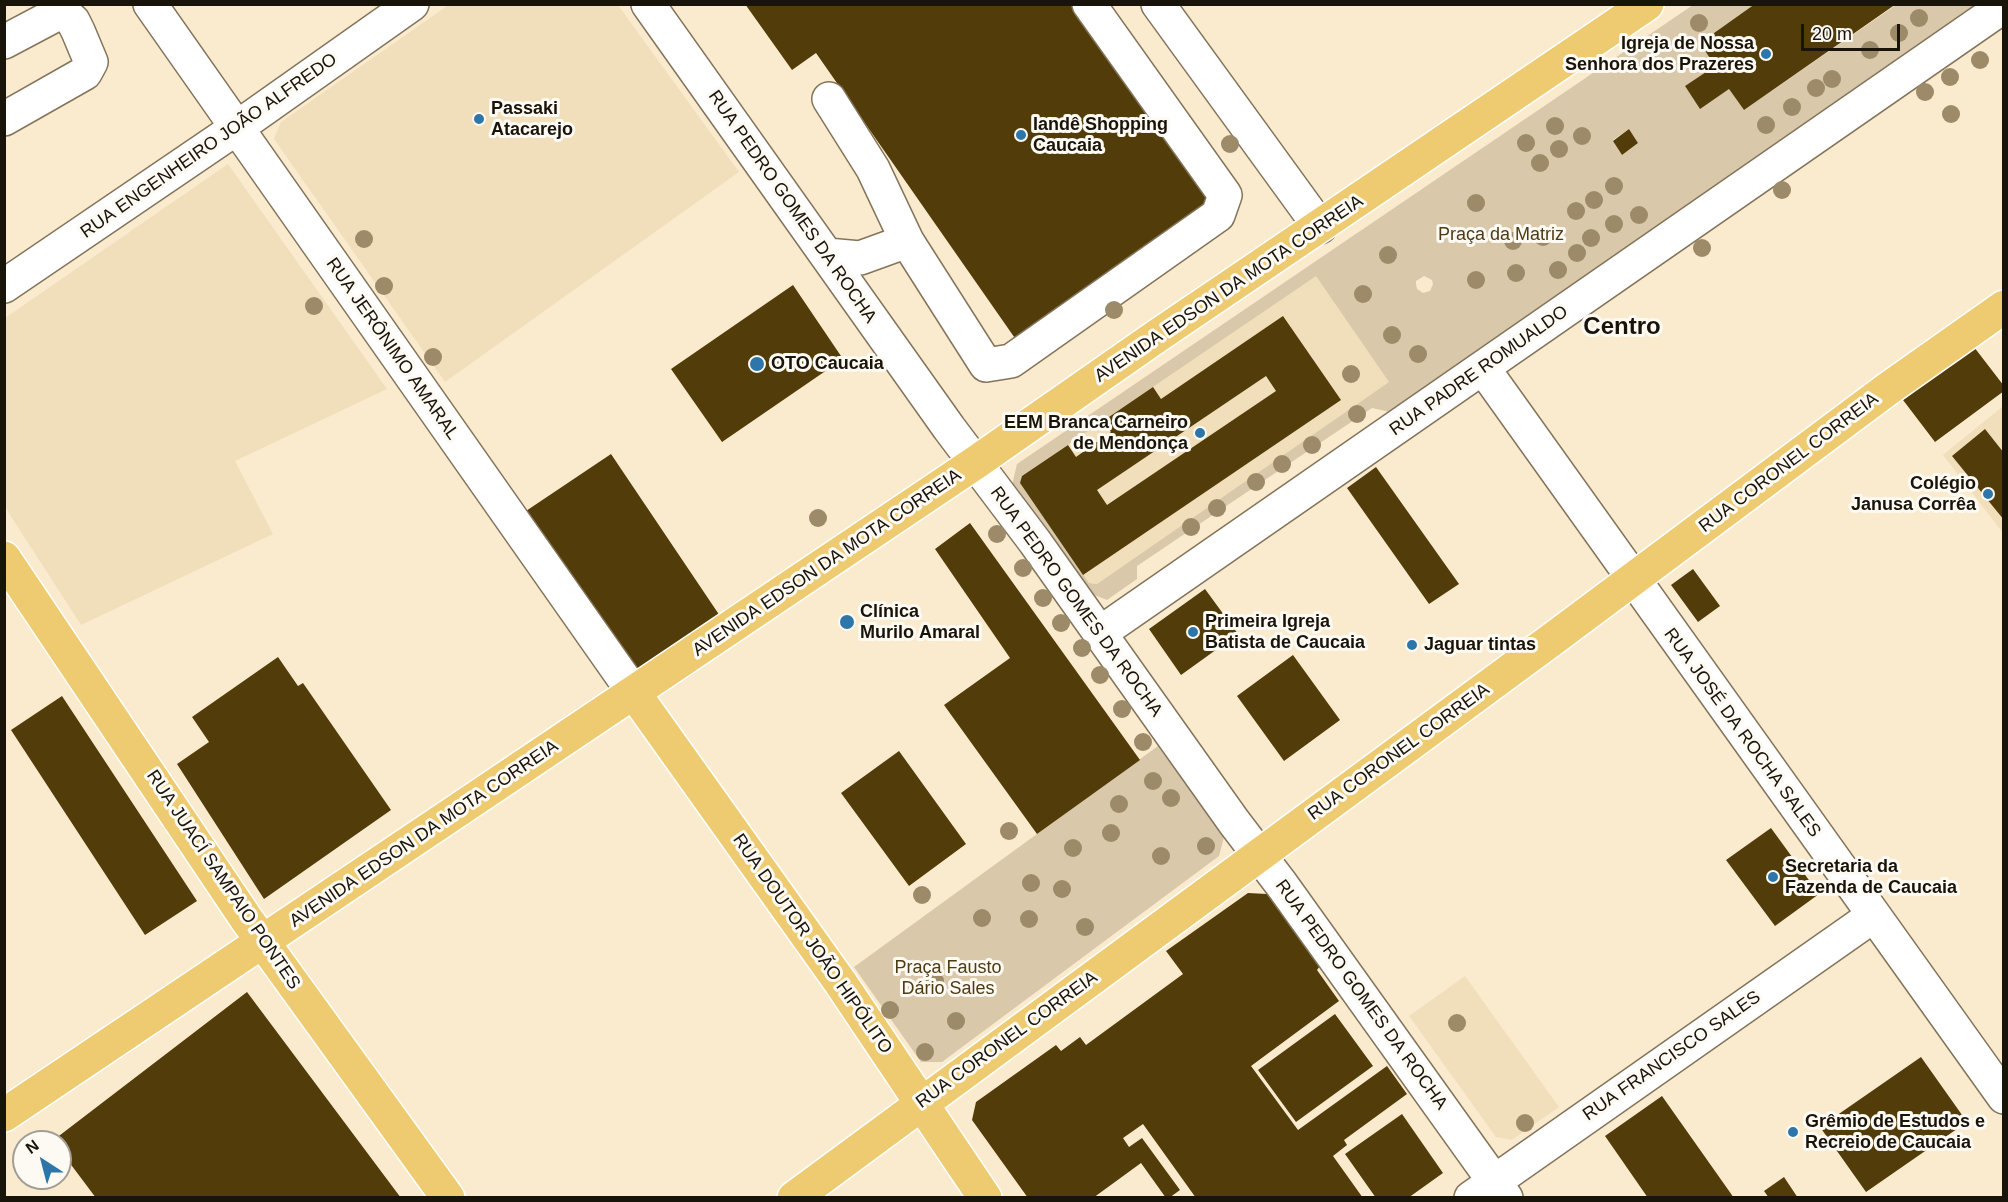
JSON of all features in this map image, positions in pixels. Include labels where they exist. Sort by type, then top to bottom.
[{"type":"main road","name":"AVENIDA EDSON DA MOTA CORREIA","points":[[4,1115],[975,463],[1647,4]]},
{"type":"main road","name":"RUA CORONEL CORREIA","points":[[794,1197],[1889,388],[2004,307]]},
{"type":"main road","name":"RUA JUACÍ SAMPAIO PONTES","points":[[4,558],[247,920],[448,1197]]},
{"type":"main road","name":"RUA DOUTOR JOÃO HIPÓLITO","points":[[634,693],[840,982],[985,1197]]},
{"type":"street","name":"RUA JERÔNIMO AMARAL","points":[[150,4],[634,693]]},
{"type":"street","name":"RUA ENGENHEIRO JOÃO ALFREDO","points":[[4,286],[238,128],[412,4]]},
{"type":"street","name":"RUA PEDRO GOMES DA ROCHA","points":[[648,4],[975,463],[1259,855],[1490,1192]]},
{"type":"street","points":[[829,99],[873,169],[908,241],[986,365],[1011,361],[1218,215],[1225,195],[1089,4]]},
{"type":"street","points":[[1158,4],[1320,227]]},
{"type":"street","name":"RUA PADRE ROMUALDO","points":[[1100,633],[2004,6]]},
{"type":"street","points":[[4,42],[55,15],[66,15],[73,21],[84,18],[91,62],[85,73],[4,119]]},
{"type":"street","points":[[827,255],[860,258],[908,241]]},
{"type":"street","name":"RUA JOSÉ DA ROCHA SALES","points":[[1483,368],[2004,1097]]},
{"type":"street","name":"RUA FRANCISCO SALES","points":[[1490,1192],[1873,916]]},
{"type":"shaded area","points":[[450,4],[618,5],[739,172],[445,382],[274,139],[281,122]]},
{"type":"shaded area","points":[[228,164],[387,389],[235,461],[273,534],[81,625],[5,507],[5,318]]},
{"type":"shaded area","name":"EEM Branca Carneiro de Mendonça","points":[[1316,275],[1389,382],[1097,584],[1089,583],[1020,483],[1022,476]]},
{"type":"shaded area","name":"Colégio Janusa Corrêa","points":[[2003,406],[2003,533],[1943,455]]},
{"type":"shaded area","points":[[1465,976],[1559,1107],[1512,1140],[1496,1137],[1409,1016]]},
{"type":"green space","name":"Praça da Matriz","points":[[1693,5],[1755,5],[1700,43],[1715,66],[1685,86],[1700,108],[1729,89],[1744,110],[1896,5],[1977,5],[1390,412],[1372,408],[1137,566],[1137,579],[1107,600],[1084,591],[1012,485],[1017,464]],"holes":[[[1629,129],[1638,143],[1622,155],[1613,140]],[[1316,276],[1389,382],[1097,584],[1089,583],[1020,483],[1022,476]],[[1424,276],[1432,280],[1433,284],[1430,291],[1423,293],[1417,289],[1416,281]]]},
{"type":"green space","name":"Praça Fausto Dário Sales","points":[[1158,746],[1224,837],[1219,856],[942,1062],[921,1062],[854,967]]},
{"type":"building","name":"Iandê Shopping Caucaia","points":[[745,4],[1080,4],[1214,201],[1019,344],[816,53],[792,70]]},
{"type":"building","name":"Igreja de Nossa Senhora dos Prazeres","points":[[1755,4],[1896,4],[1744,110],[1729,89],[1700,109],[1685,86],[1715,66],[1700,43]]},
{"type":"building","points":[[1629,129],[1638,143],[1622,155],[1613,141]]},
{"type":"building","name":"OTO Caucaia","points":[[793,285],[843,359],[722,442],[671,369]]},
{"type":"building","name":"EEM Branca Carneiro de Mendonça","points":[[1283,316],[1341,400],[1083,575],[1020,483],[1022,476],[1068,445],[1076,457],[1111,432],[1103,421],[1153,387],[1161,399]],"holes":[[[1266,376],[1276,391],[1107,505],[1097,490]]]},
{"type":"building","points":[[1974,347],[2004,386],[2004,391],[1935,442],[1903,400]]},
{"type":"building","name":"Colégio Janusa Corrêa","points":[[1985,429],[2004,453],[2004,520],[1952,456]]},
{"type":"building","points":[[611,454],[720,616],[635,673],[526,511]]},
{"type":"building","points":[[1376,467],[1459,584],[1429,604],[1347,488]]},
{"type":"building","points":[[970,523],[1140,760],[1037,834],[944,705],[1010,658],[935,549]]},
{"type":"building","points":[[1693,569],[1720,606],[1698,622],[1671,585]]},
{"type":"building","name":"Primeira Igreja Batista de Caucaia","points":[[1205,589],[1238,634],[1181,675],[1149,629]]},
{"type":"building","points":[[1293,655],[1340,720],[1284,761],[1237,696]]},
{"type":"building","points":[[278,657],[298,686],[303,683],[391,810],[264,899],[177,764],[209,742],[192,717]]},
{"type":"building","points":[[62,696],[197,901],[145,935],[11,730]]},
{"type":"building","points":[[899,751],[966,844],[909,886],[841,793]]},
{"type":"building","name":"Secretaria da Fazenda de Caucaia","points":[[1771,828],[1819,894],[1775,926],[1726,860]]},
{"type":"building","points":[[1248,893],[1267,894],[1320,966],[1317,970],[1339,1001],[1251,1066],[1298,1130],[1387,1066],[1407,1094],[1344,1140],[1347,1145],[1333,1156],[1363,1198],[1196,1198],[1143,1124],[1123,1138],[1129,1147],[1142,1138],[1180,1190],[1169,1198],[1166,1198],[1141,1163],[1093,1198],[1028,1198],[972,1120],[976,1102],[1056,1045],[1061,1051],[1080,1037],[1086,1045],[1183,974],[1166,951]]},
{"type":"building","points":[[247,992],[401,1198],[96,1198],[72,1166],[72,1130],[67,1130]]},
{"type":"building","points":[[1335,1014],[1373,1066],[1296,1122],[1258,1070]]},
{"type":"building","points":[[1921,1057],[1967,1122],[1866,1192],[1820,1127]]},
{"type":"building","points":[[1662,1096],[1734,1198],[1648,1198],[1605,1136]]},
{"type":"building","points":[[1402,1114],[1443,1173],[1408,1198],[1376,1198],[1345,1154]]},
{"type":"building","points":[[1784,1177],[1798,1198],[1769,1198],[1764,1191]]},
{"type":"place","name":"Igreja de Nossa Senhora dos Prazeres","points":[[1766,54]]},
{"type":"place","name":"Passaki Atacarejo","points":[[479,119]]},
{"type":"place","name":"Iandê Shopping Caucaia","points":[[1021,135]]},
{"type":"place","name":"OTO Caucaia","points":[[757,364]]},
{"type":"place","name":"EEM Branca Carneiro de Mendonça","points":[[1200,433]]},
{"type":"place","name":"Colégio Janusa Corrêa","points":[[1988,494]]},
{"type":"place","name":"Clínica Murilo Amaral","points":[[847,622]]},
{"type":"place","name":"Primeira Igreja Batista de Caucaia","points":[[1193,632]]},
{"type":"place","name":"Jaguar tintas","points":[[1412,645]]},
{"type":"place","name":"Secretaria da Fazenda de Caucaia","points":[[1773,877]]},
{"type":"place","name":"Grêmio de Estudos e Recreio de Caucaia","points":[[1793,1132]]},
{"type":"district","name":"Centro","points":[[1622,327]]}]
